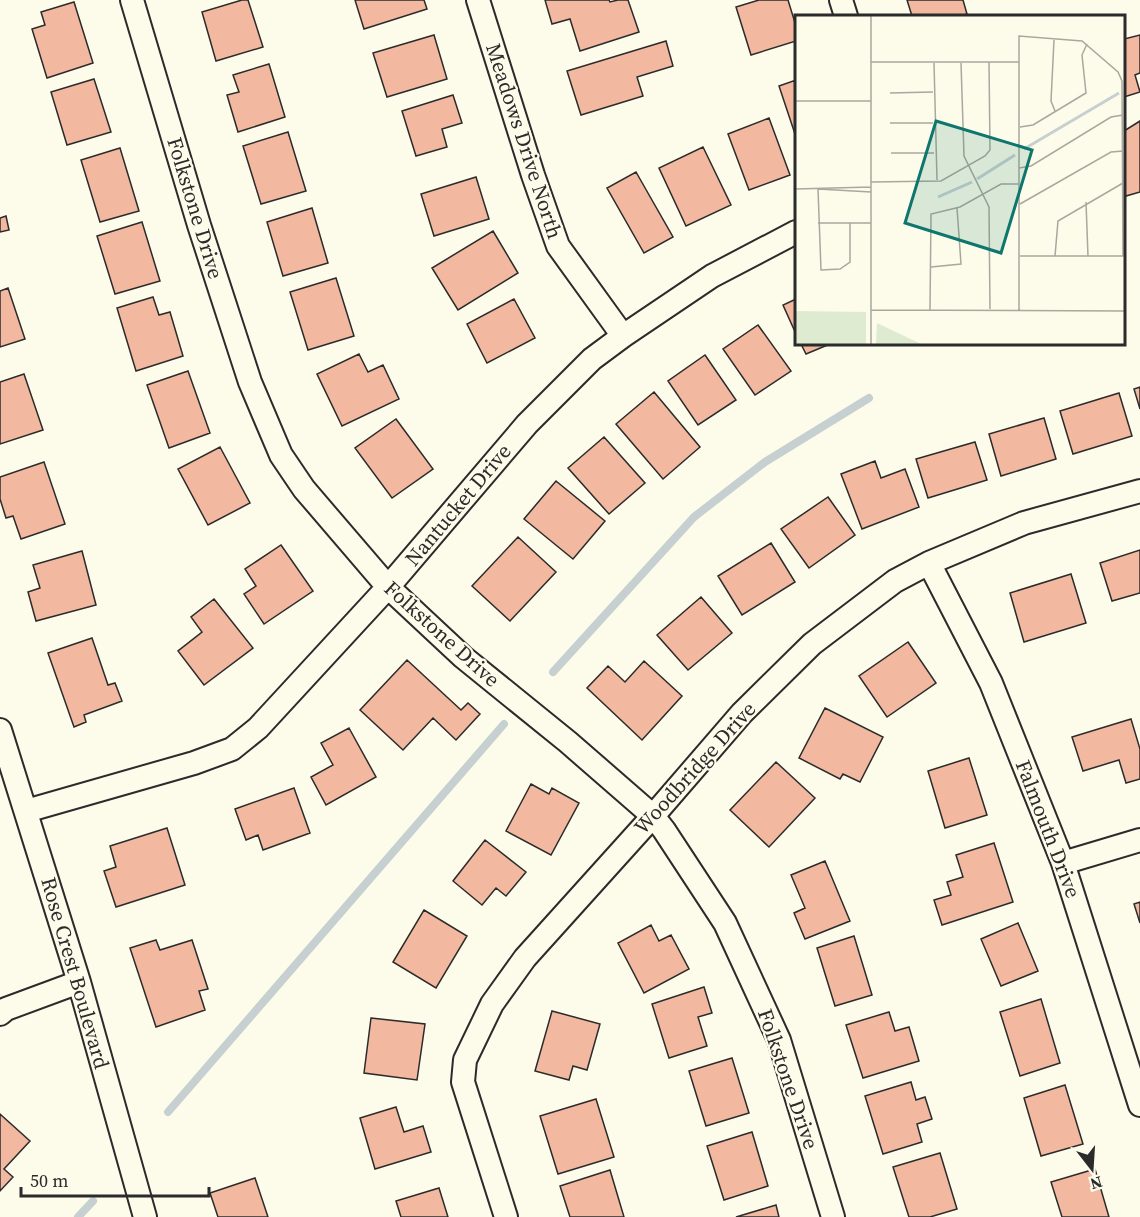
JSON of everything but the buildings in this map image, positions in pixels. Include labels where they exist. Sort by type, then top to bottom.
[{"type":"street","name":"Folkstone Drive","points":[[132,0],[199,225],[250,382],[281,455],[304,489],[388,587],[463,657],[568,742],[653,816],[664,830],[725,922],[779,1040],[833,1217]]},
{"type":"street","name":"Meadows Drive North","points":[[478,0],[533,175],[558,246],[622,336]]},
{"type":"street","points":[[841,0],[846,15]]},
{"type":"street","name":"Nantucket Drive","points":[[26,811],[194,763],[232,749],[258,728],[388,587],[527,423],[592,359],[622,336],[712,276],[795,233]]},
{"type":"street","name":"Woodbridge Drive","points":[[506,1217],[464,1082],[465,1060],[492,1004],[525,958],[653,816],[742,712],[812,644],[895,581],[929,563],[1024,523],[1140,492]]},
{"type":"street","name":"Falmouth Drive","points":[[929,563],[992,683],[1063,863],[1140,1105]]},
{"type":"street","name":"Rose Crest Boulevard","points":[[0,730],[78,982],[145,1217]]},
{"type":"street","points":[[1063,863],[1140,840]]},
{"type":"street","points":[[0,1014],[6,1009],[78,982]]},
{"type":"waterway","points":[[553,672],[694,517],[765,462],[869,398]]},
{"type":"waterway","points":[[168,1112],[504,724]]},
{"type":"waterway","points":[[78,1217],[93,1201]]}]
